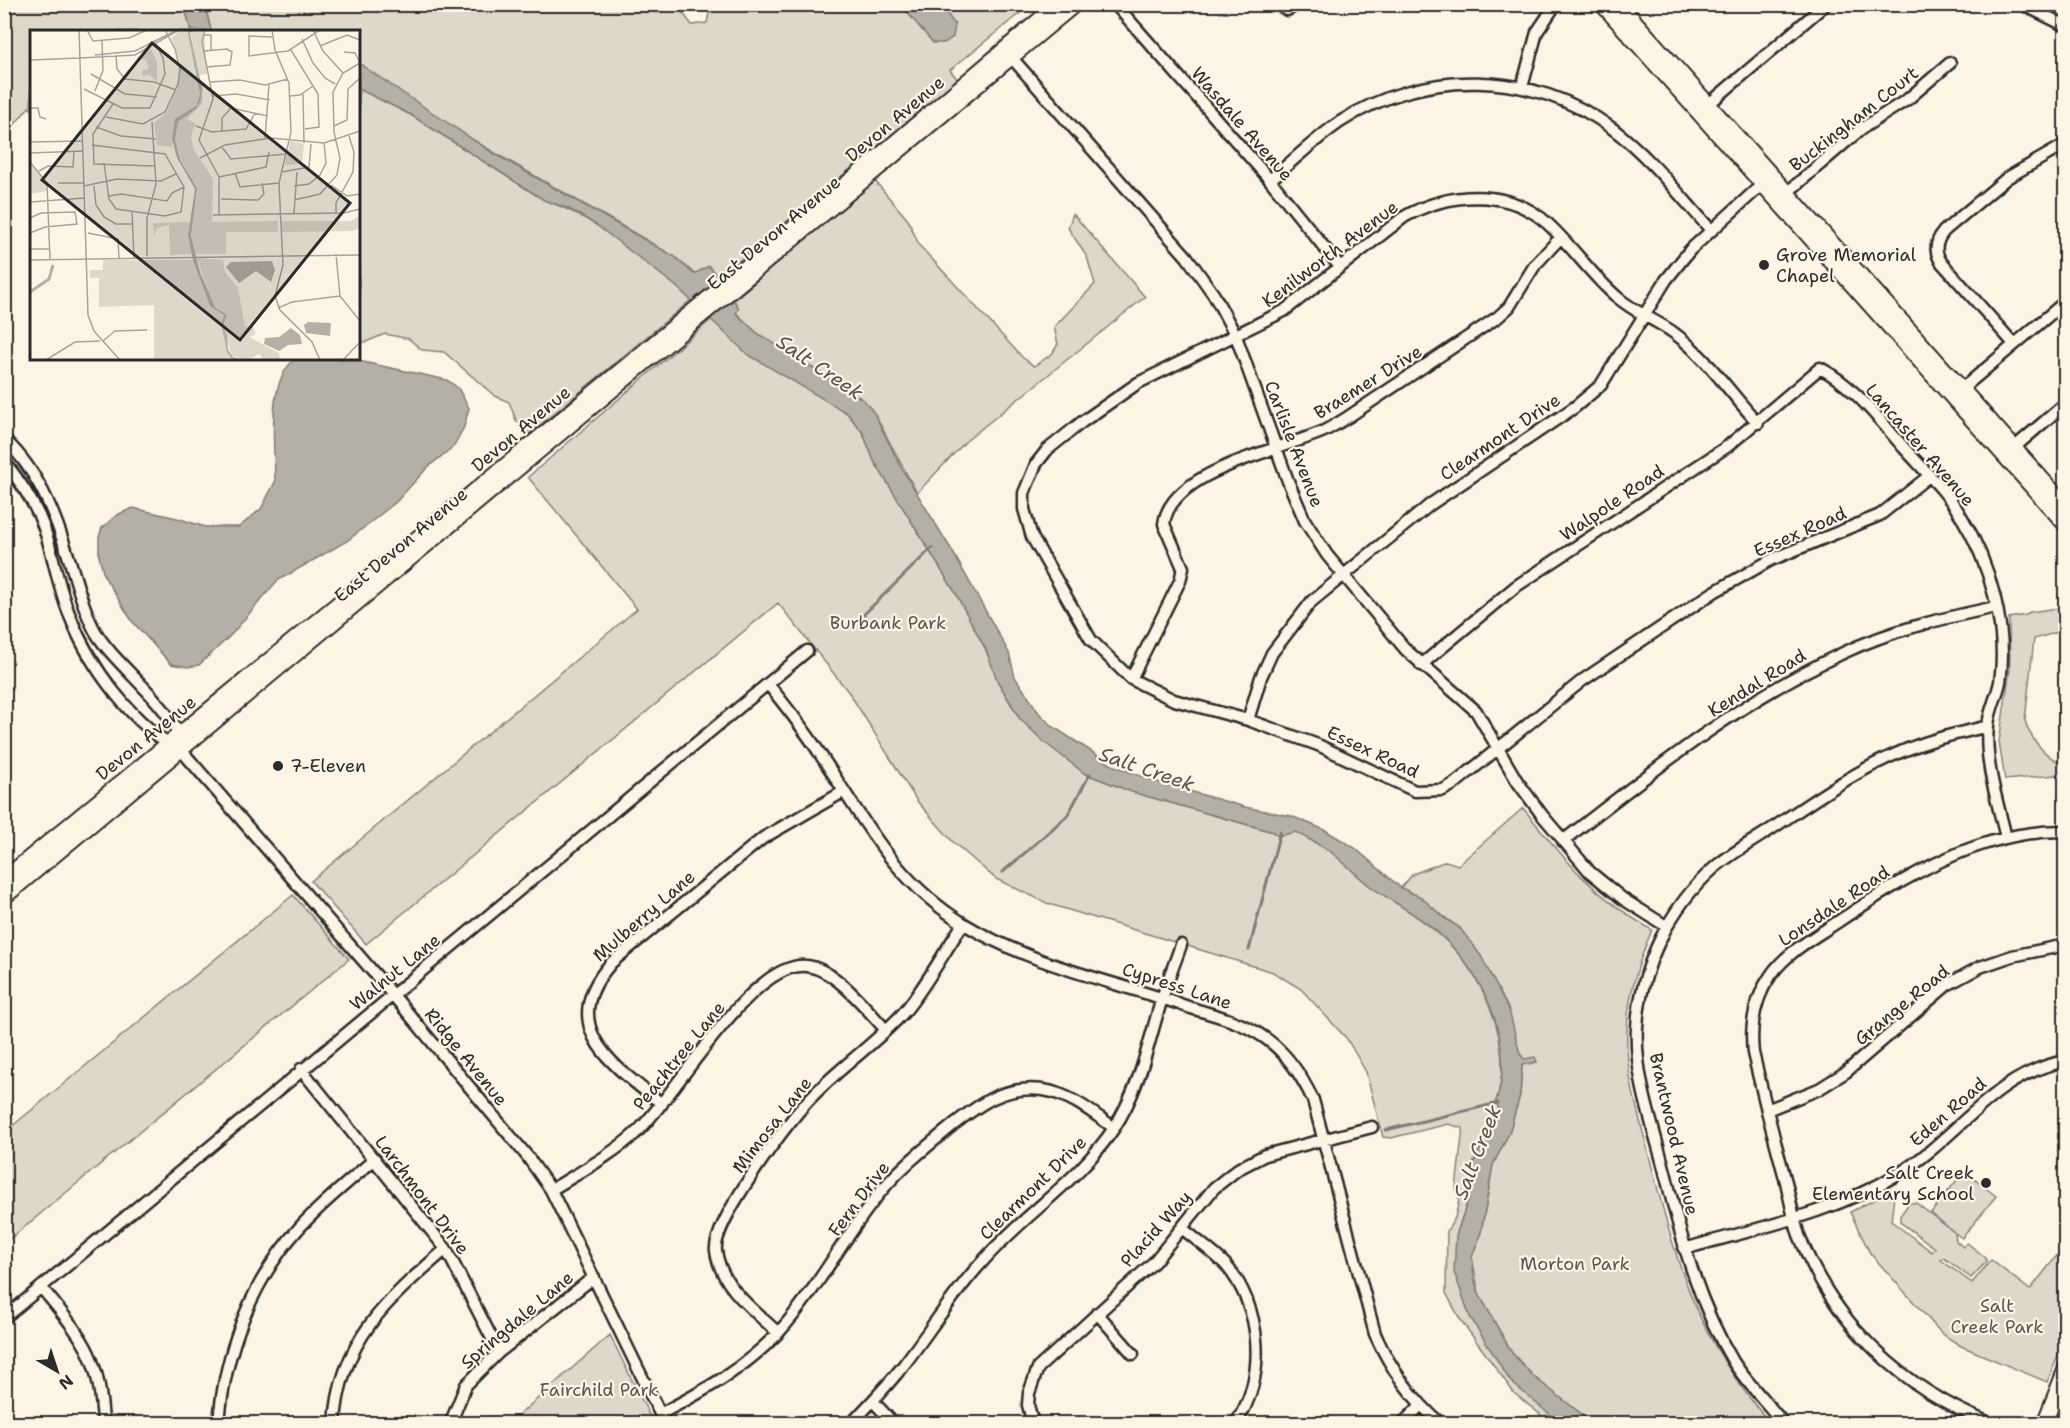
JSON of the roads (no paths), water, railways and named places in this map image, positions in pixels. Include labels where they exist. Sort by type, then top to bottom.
[{"type":"main road","name":"Devon Avenue","points":[[741,277],[1058,4]]},
{"type":"main road","name":"Devon Avenue","points":[[958,102],[1076,4]]},
{"type":"main road","points":[[1602,4],[1703,109],[1957,393],[2066,525]]},
{"type":"main road","points":[[1619,4],[1703,109]]},
{"type":"main road","name":"East Devon Avenue","points":[[4,897],[182,752],[683,325],[958,102]]},
{"type":"main road","name":"Devon Avenue","points":[[4,879],[178,733],[683,325]]},
{"type":"main road","points":[[2008,452],[2066,506]]},
{"type":"main road","points":[[2044,1424],[2066,1368]]},
{"type":"street","name":"Wasdale Avenue","points":[[1115,4],[1270,180],[1340,267]]},
{"type":"street","points":[[1277,4],[1287,10],[1299,4]]},
{"type":"street","points":[[1522,87],[1537,32],[1556,4]]},
{"type":"street","points":[[1703,109],[1826,4]]},
{"type":"street","points":[[2022,4],[2066,26]]},
{"type":"street","name":"Carlisle Avenue","points":[[1012,58],[1187,257],[1214,295],[1236,336],[1278,448],[1288,482],[1305,521],[1344,576],[1406,650],[1476,711],[1517,782],[1563,841],[1606,886],[1666,926]]},
{"type":"street","name":"Buckingham Court","points":[[1782,197],[1862,129],[1908,99],[1950,63]]},
{"type":"street","points":[[1270,180],[1340,122],[1375,103],[1413,89],[1454,82],[1489,82],[1522,87],[1572,104],[1615,130],[1641,153],[1711,230]]},
{"type":"street","points":[[2014,344],[1942,263],[1937,255],[1937,243],[1944,231],[2007,178],[2066,144]]},
{"type":"street","name":"Clearmont Drive","points":[[1248,720],[1261,677],[1272,653],[1312,601],[1431,504],[1575,407],[1592,393],[1600,385],[1666,280],[1690,250],[1767,180]]},
{"type":"street","name":"Kenilworth Avenue","points":[[1047,450],[1138,383],[1284,311],[1404,217],[1429,205],[1453,198],[1490,198],[1511,203],[1546,222],[1616,296],[1674,333],[1698,354],[1758,423]]},
{"type":"street","name":"Braemer Drive","points":[[1131,679],[1183,568],[1164,524],[1172,502],[1183,491],[1205,477],[1324,431],[1498,317],[1509,307],[1535,265],[1561,237]]},
{"type":"street","points":[[1957,393],[2066,301]]},
{"type":"street","name":"Walpole Road","points":[[1421,665],[1515,587],[1728,446],[1758,423],[1820,368]]},
{"type":"street","name":"Lancaster Avenue","points":[[1820,368],[1843,382],[1929,476],[1960,514],[1980,551],[2001,634],[2000,681],[1988,726],[1991,771],[2006,838]]},
{"type":"street","points":[[2008,452],[2066,403]]},
{"type":"street","points":[[4,439],[29,466],[42,488],[61,534],[82,601],[103,646],[144,685],[178,733],[182,752]]},
{"type":"street","name":"Essex Road","points":[[1047,450],[1036,464],[1024,493],[1027,523],[1091,640],[1131,679],[1174,700],[1248,720],[1318,745],[1415,791],[1443,790],[1583,680],[1714,592],[1771,560],[1880,515],[1929,476]]},
{"type":"street","points":[[4,461],[24,487],[43,526],[63,598],[79,636],[116,695],[166,743],[182,752]]},
{"type":"street","name":"Kendal Road","points":[[1563,841],[1669,759],[1789,680],[1844,652],[1890,634],[1996,607]]},
{"type":"street","name":"Walnut Lane","points":[[4,1318],[807,651]]},
{"type":"street","name":"Cypress Lane","points":[[768,684],[821,755],[868,831],[903,874],[963,924],[1028,957],[1244,1026],[1274,1045],[1297,1070],[1306,1085],[1323,1140],[1374,1334],[1393,1371],[1420,1406],[1441,1424]]},
{"type":"street","name":"Brantwood Avenue","points":[[1784,1424],[1735,1364],[1703,1303],[1684,1249],[1642,1083],[1638,1054],[1640,997],[1650,964],[1666,926],[1691,892],[1715,867],[1837,785],[1932,740],[1988,726]]},
{"type":"street","name":"Ridge Avenue","points":[[182,752],[393,995],[527,1156],[551,1190],[663,1419]]},
{"type":"street","name":"Mulberry Lane","points":[[662,1104],[606,1058],[597,1046],[589,1012],[592,991],[600,976],[621,955],[763,838],[843,792]]},
{"type":"street","name":"Lonsdale Road","points":[[1992,1424],[1927,1392],[1872,1349],[1845,1318],[1821,1282],[1798,1233],[1753,1053],[1752,1028],[1760,994],[1775,969],[1802,945],[1910,875],[1965,850],[2006,838],[2066,831]]},
{"type":"street","name":"Mimosa Lane","points":[[778,1333],[727,1282],[721,1270],[716,1248],[719,1229],[770,1150],[804,1105],[886,1030],[919,992],[963,924]]},
{"type":"street","name":"Clearmont Drive","points":[[851,1424],[902,1367],[947,1303],[980,1263],[1008,1233],[1092,1158],[1114,1128],[1133,1094],[1146,1061],[1162,998],[1181,945]]},
{"type":"street","name":"Grange Road","points":[[1767,1110],[1819,1089],[1846,1072],[1947,985],[1980,967],[2012,956],[2066,945]]},
{"type":"street","name":"Peachtree Lane","points":[[551,1190],[624,1143],[662,1104],[729,1017],[775,975],[790,967],[814,967],[828,974],[886,1030]]},
{"type":"street","name":"Eden Road","points":[[1684,1249],[1795,1218],[1853,1198],[1900,1173],[2005,1084],[2032,1070],[2066,1061]]},
{"type":"street","name":"Larchmont Drive","points":[[302,1069],[446,1250],[499,1352]]},
{"type":"street","name":"Fern Drive","points":[[663,1419],[725,1379],[778,1333],[799,1309],[882,1190],[927,1146],[982,1102],[1014,1090],[1044,1090],[1076,1101],[1114,1128]]},
{"type":"street","name":"Placid Way","points":[[1033,1424],[1028,1405],[1029,1388],[1035,1374],[1048,1357],[1154,1262],[1214,1188],[1238,1169],[1264,1155],[1372,1127]]},
{"type":"street","points":[[219,1424],[238,1329],[254,1295],[299,1228],[375,1159]]},
{"type":"street","points":[[1182,1228],[1225,1265],[1249,1310],[1257,1354],[1255,1375],[1250,1398],[1235,1424]]},
{"type":"street","points":[[335,1424],[344,1376],[360,1338],[378,1310],[446,1250]]},
{"type":"street","name":"Springdale Lane","points":[[450,1424],[466,1385],[499,1352],[594,1276]]},
{"type":"street","points":[[40,1287],[89,1350],[97,1373],[103,1424]]},
{"type":"street","points":[[1097,1313],[1133,1354]]},
{"type":"street","points":[[873,1401],[894,1424]]},
{"type":"street","points":[[1402,1424],[1420,1406]]},
{"type":"waterway","points":[[858,620],[932,548]]},
{"type":"waterway","points":[[1003,872],[1067,816],[1090,774]]},
{"type":"waterway","points":[[1249,950],[1280,832]]},
{"type":"waterway","name":"Salt Creek","points":[[1386,1130],[1498,1103]]},
{"type":"place","name":"Grove Memorial Chapel","points":[[1764,265]]},
{"type":"place","name":"7-Eleven","points":[[278,766]]},
{"type":"place","name":"Salt Creek Elementary School","points":[[1986,1183]]},
{"type":"park label","name":"Burbank Park","points":[[888,623]]},
{"type":"park label","name":"Morton Park","points":[[1575,1264]]},
{"type":"park label","name":"Salt Creek Park","points":[[1997,1316]]},
{"type":"park label","name":"Fairchild Park","points":[[599,1390]]}]
